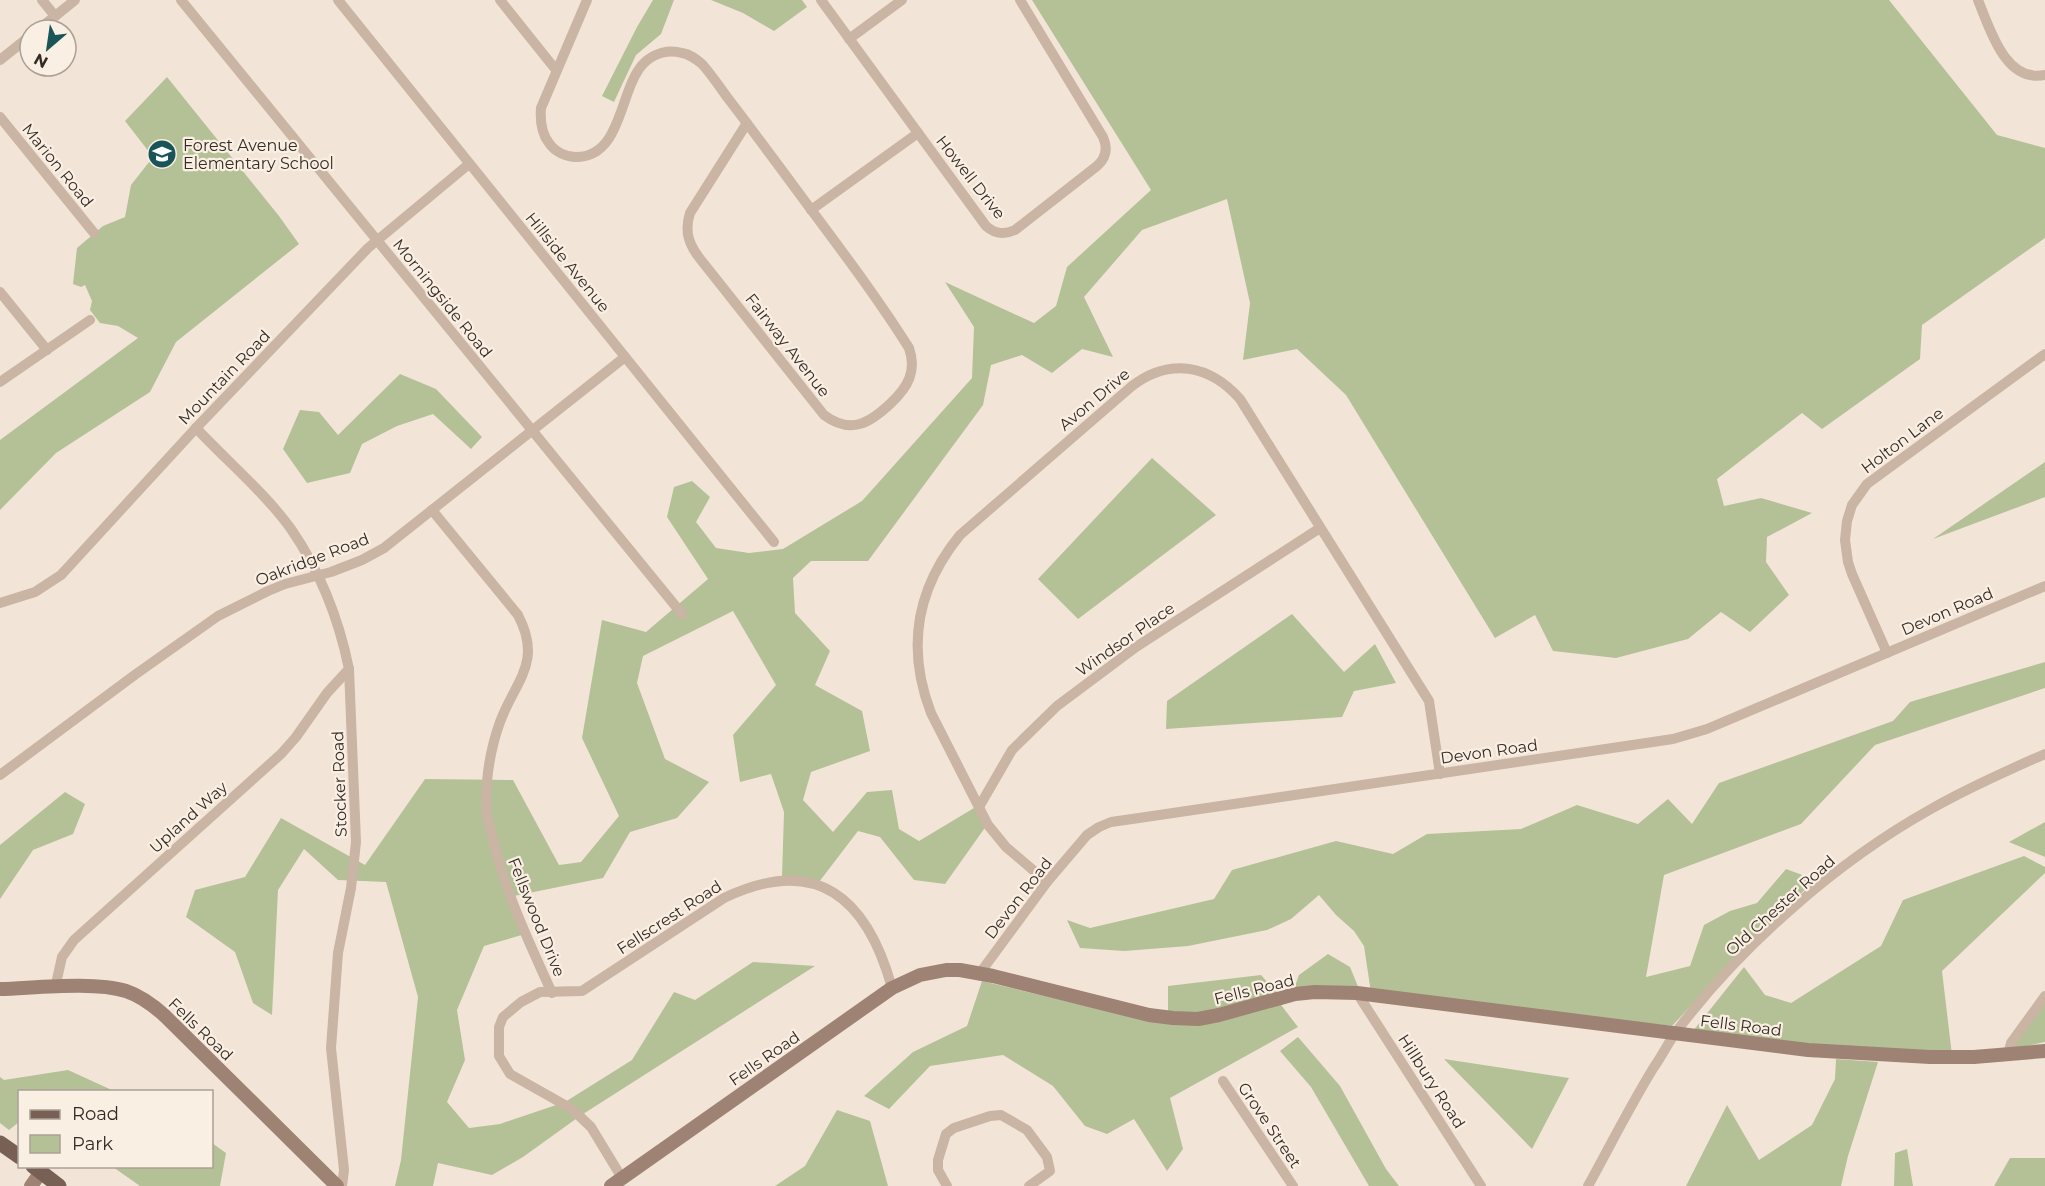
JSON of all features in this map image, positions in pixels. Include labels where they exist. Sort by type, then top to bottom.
[{"type":"main road","points":[[0,1143],[18,1156]]},
{"type":"main road","points":[[37,1169],[59,1186]]},
{"type":"street","points":[[42,0],[55,16]]},
{"type":"street","points":[[53,18],[75,0]]},
{"type":"street","name":"Morningside Road","points":[[181,0],[681,614]]},
{"type":"street","name":"Hillside Avenue","points":[[339,0],[774,542]]},
{"type":"street","points":[[500,0],[556,70]]},
{"type":"street","name":"Fairway Avenue","points":[[587,0],[542,108],[541,121],[550,145],[566,155],[585,156],[603,147],[640,67],[650,58],[663,52],[683,53],[700,62],[747,123],[811,210],[902,336],[911,354],[911,375],[904,389],[876,417],[863,423],[843,424],[824,415],[700,260],[689,242],[687,228],[690,213],[747,123]]},
{"type":"street","name":"Howell Drive","points":[[821,0],[986,226],[1000,233],[1015,230],[1100,163],[1106,150],[1103,137],[1020,0]]},
{"type":"street","points":[[849,39],[902,0]]},
{"type":"street","points":[[1978,0],[1997,45],[2013,68],[2029,77],[2045,75]]},
{"type":"street","points":[[0,60],[18,46]]},
{"type":"street","name":"Marion Road","points":[[0,117],[94,233]]},
{"type":"street","points":[[811,210],[918,133]]},
{"type":"street","name":"Mountain Road","points":[[0,603],[35,592],[61,575],[196,428],[377,241],[469,164]]},
{"type":"street","points":[[0,292],[47,350]]},
{"type":"street","points":[[0,382],[90,320]]},
{"type":"street","name":"Holton Lane","points":[[1887,653],[1848,562],[1845,532],[1852,505],[1867,484],[2045,354]]},
{"type":"street","name":"Oakridge Road","points":[[0,775],[218,616],[276,587],[371,555],[397,538],[625,357]]},
{"type":"street","name":"Avon Drive","points":[[1047,882],[1006,847],[988,825],[931,713],[918,663],[918,628],[926,592],[939,563],[960,535],[1132,386],[1166,369],[1181,368],[1204,372],[1224,383],[1240,399],[1429,701],[1440,774]]},
{"type":"street","name":"Stocker Road","points":[[196,428],[277,512],[291,530],[326,590],[349,669],[356,842],[351,888],[338,953],[332,1048],[344,1170],[342,1186]]},
{"type":"street","name":"Fellswood Drive","points":[[432,510],[518,615],[525,631],[528,648],[527,663],[519,685],[499,725],[488,775],[485,806],[499,868],[526,937],[552,993],[540,992],[521,1002],[503,1017],[499,1027],[499,1056],[510,1074],[572,1109],[591,1127],[616,1182]]},
{"type":"street","name":"Windsor Place","points":[[979,807],[1012,750],[1057,706],[1136,647],[1320,528]]},
{"type":"street","name":"Devon Road","points":[[980,973],[1047,882],[1087,835],[1111,822],[1673,739],[1707,729],[2045,586]]},
{"type":"street","name":"Upland Way","points":[[55,988],[60,962],[74,940],[278,756],[296,737],[327,693],[349,669]]},
{"type":"street","name":"Old Chester Road","points":[[1588,1186],[1632,1103],[1676,1033],[1760,938],[1849,863],[1928,810],[2045,754]]},
{"type":"street","name":"Fellscrest Road","points":[[552,993],[582,991],[724,898],[748,886],[765,882],[795,881],[813,884],[830,891],[845,900],[858,913],[885,962],[892,988]]},
{"type":"street","name":"Fells Road","points":[[616,1182],[892,988],[909,979],[933,972],[960,970],[980,973],[1139,1012],[1173,1018],[1198,1019],[1219,1015],[1295,994],[1358,993],[1808,1050],[1963,1057],[2045,1051]]},
{"type":"street","name":"Fells Road","points":[[0,989],[97,987],[116,989],[151,1004],[337,1186]]},
{"type":"street","name":"Hillbury Road","points":[[1358,993],[1481,1186]]},
{"type":"street","points":[[2008,1054],[2011,1043],[2045,996]]},
{"type":"street","name":"Grove Street","points":[[1223,1081],[1293,1186]]},
{"type":"street","points":[[947,1186],[938,1170],[938,1160],[946,1134],[954,1128],[990,1116],[1001,1115],[1027,1130],[1047,1157],[1050,1171],[1029,1186]]},
{"type":"street","points":[[31,1186],[37,1169]]},
{"type":"green space","points":[[653,0],[674,0],[661,34],[636,55],[614,102],[602,96]]},
{"type":"green space","points":[[711,0],[802,0],[807,7],[774,31],[743,13]]},
{"type":"green space","points":[[1032,0],[1889,0],[1997,135],[2045,148],[2045,238],[1922,325],[1920,359],[1822,429],[1802,413],[1717,479],[1724,506],[1761,498],[1812,513],[1767,537],[1766,562],[1789,595],[1750,632],[1721,612],[1688,639],[1616,658],[1553,651],[1535,615],[1495,638],[1346,395],[1297,349],[1243,360],[1250,303],[1227,199],[1142,230],[1084,297],[1113,357],[1082,349],[1052,373],[1022,355],[991,365],[983,405],[868,561],[811,561],[793,578],[795,613],[830,651],[815,685],[862,711],[870,751],[811,772],[803,800],[833,832],[867,792],[892,790],[899,829],[919,841],[979,805],[989,822],[945,884],[914,880],[880,837],[858,831],[819,882],[782,877],[784,812],[771,774],[740,782],[733,735],[776,685],[733,611],[643,656],[637,683],[665,759],[709,782],[677,818],[630,832],[603,878],[509,897],[525,934],[484,946],[457,1010],[465,1060],[447,1102],[469,1128],[500,1124],[565,1102],[632,1060],[674,992],[695,1000],[753,962],[815,966],[492,1175],[438,1163],[433,1186],[395,1186],[401,1160],[418,997],[386,882],[338,880],[304,849],[278,890],[272,1015],[253,1003],[235,952],[186,917],[195,890],[245,877],[281,818],[365,865],[425,779],[513,780],[559,865],[581,862],[619,816],[582,738],[602,620],[646,632],[708,579],[667,517],[674,487],[692,481],[710,497],[696,522],[716,548],[749,553],[783,549],[862,501],[972,378],[974,327],[945,282],[1034,323],[1056,306],[1067,267],[1151,190]]},
{"type":"green space","points":[[167,77],[299,244],[176,342],[150,392],[56,453],[0,510],[0,440],[138,338],[118,326],[100,323],[90,310],[92,301],[85,285],[81,287],[73,284],[77,248],[103,226],[125,217],[131,185],[153,157],[125,121]]},
{"type":"green space","points":[[400,374],[436,389],[482,437],[471,449],[433,414],[397,426],[362,444],[350,473],[307,483],[283,449],[300,410],[319,412],[338,435]]},
{"type":"green space","points":[[1152,458],[1216,515],[1078,619],[1038,579]]},
{"type":"green space","points":[[2045,462],[2045,497],[1933,539]]},
{"type":"green space","points":[[1292,614],[1344,672],[1375,644],[1396,683],[1354,691],[1342,717],[1166,729],[1167,701]]},
{"type":"green space","points":[[2045,662],[2045,688],[1875,745],[1801,824],[1664,875],[1646,977],[1690,966],[1704,925],[1730,911],[1757,903],[1786,869],[1816,880],[1775,916],[1672,1026],[1371,993],[1364,946],[1354,931],[1319,895],[1291,919],[1267,930],[1188,946],[1124,951],[1080,948],[1067,920],[1090,928],[1214,899],[1232,870],[1336,841],[1393,854],[1427,834],[1521,829],[1577,805],[1638,824],[1668,799],[1692,824],[1719,783],[1893,721],[1910,702]]},
{"type":"green space","points":[[65,792],[85,804],[73,834],[33,850],[0,899],[0,845]]},
{"type":"green space","points":[[2045,822],[2045,857],[2009,842]]},
{"type":"green space","points":[[2024,856],[2045,867],[2045,873],[1942,971],[1952,1055],[1880,1054],[1693,1031],[1744,967],[1765,995],[1791,1003],[1881,946],[1903,900]]},
{"type":"green space","points":[[1328,954],[1350,967],[1359,989],[1294,989],[1299,975]]},
{"type":"green space","points":[[1261,975],[1278,994],[1199,1014],[1168,1012],[1168,986]]},
{"type":"green space","points":[[982,981],[1149,1021],[1278,1001],[1298,1027],[1170,1098],[1183,1149],[1167,1171],[1134,1119],[1107,1134],[1085,1126],[1053,1086],[1003,1055],[930,1066],[889,1109],[864,1096],[913,1052],[967,1026]]},
{"type":"green space","points":[[2045,992],[2045,1042],[2004,1051]]},
{"type":"green space","points":[[1298,1037],[1340,1086],[1386,1169],[1399,1186],[1369,1186],[1311,1087],[1280,1051]]},
{"type":"green space","points":[[1444,1059],[1569,1078],[1532,1149]]},
{"type":"green space","points":[[1836,1059],[1878,1062],[1848,1156],[1841,1186],[1686,1186],[1727,1105],[1759,1160],[1812,1125],[1835,1079]]},
{"type":"green space","points":[[68,1070],[112,1090],[18,1090],[18,1123],[9,1130],[0,1123],[0,1077],[4,1080]]},
{"type":"green space","points":[[837,1110],[870,1121],[888,1186],[775,1186],[805,1166]]},
{"type":"green space","points":[[213,1144],[226,1153],[220,1186],[140,1186],[114,1168],[213,1168]]},
{"type":"green space","points":[[1907,1149],[1913,1186],[1894,1186],[1895,1153]]},
{"type":"green space","points":[[2010,1158],[2045,1158],[2045,1186],[1994,1186]]},
{"type":"place","name":"Forest Avenue Elementary School","points":[[162,154]]}]
